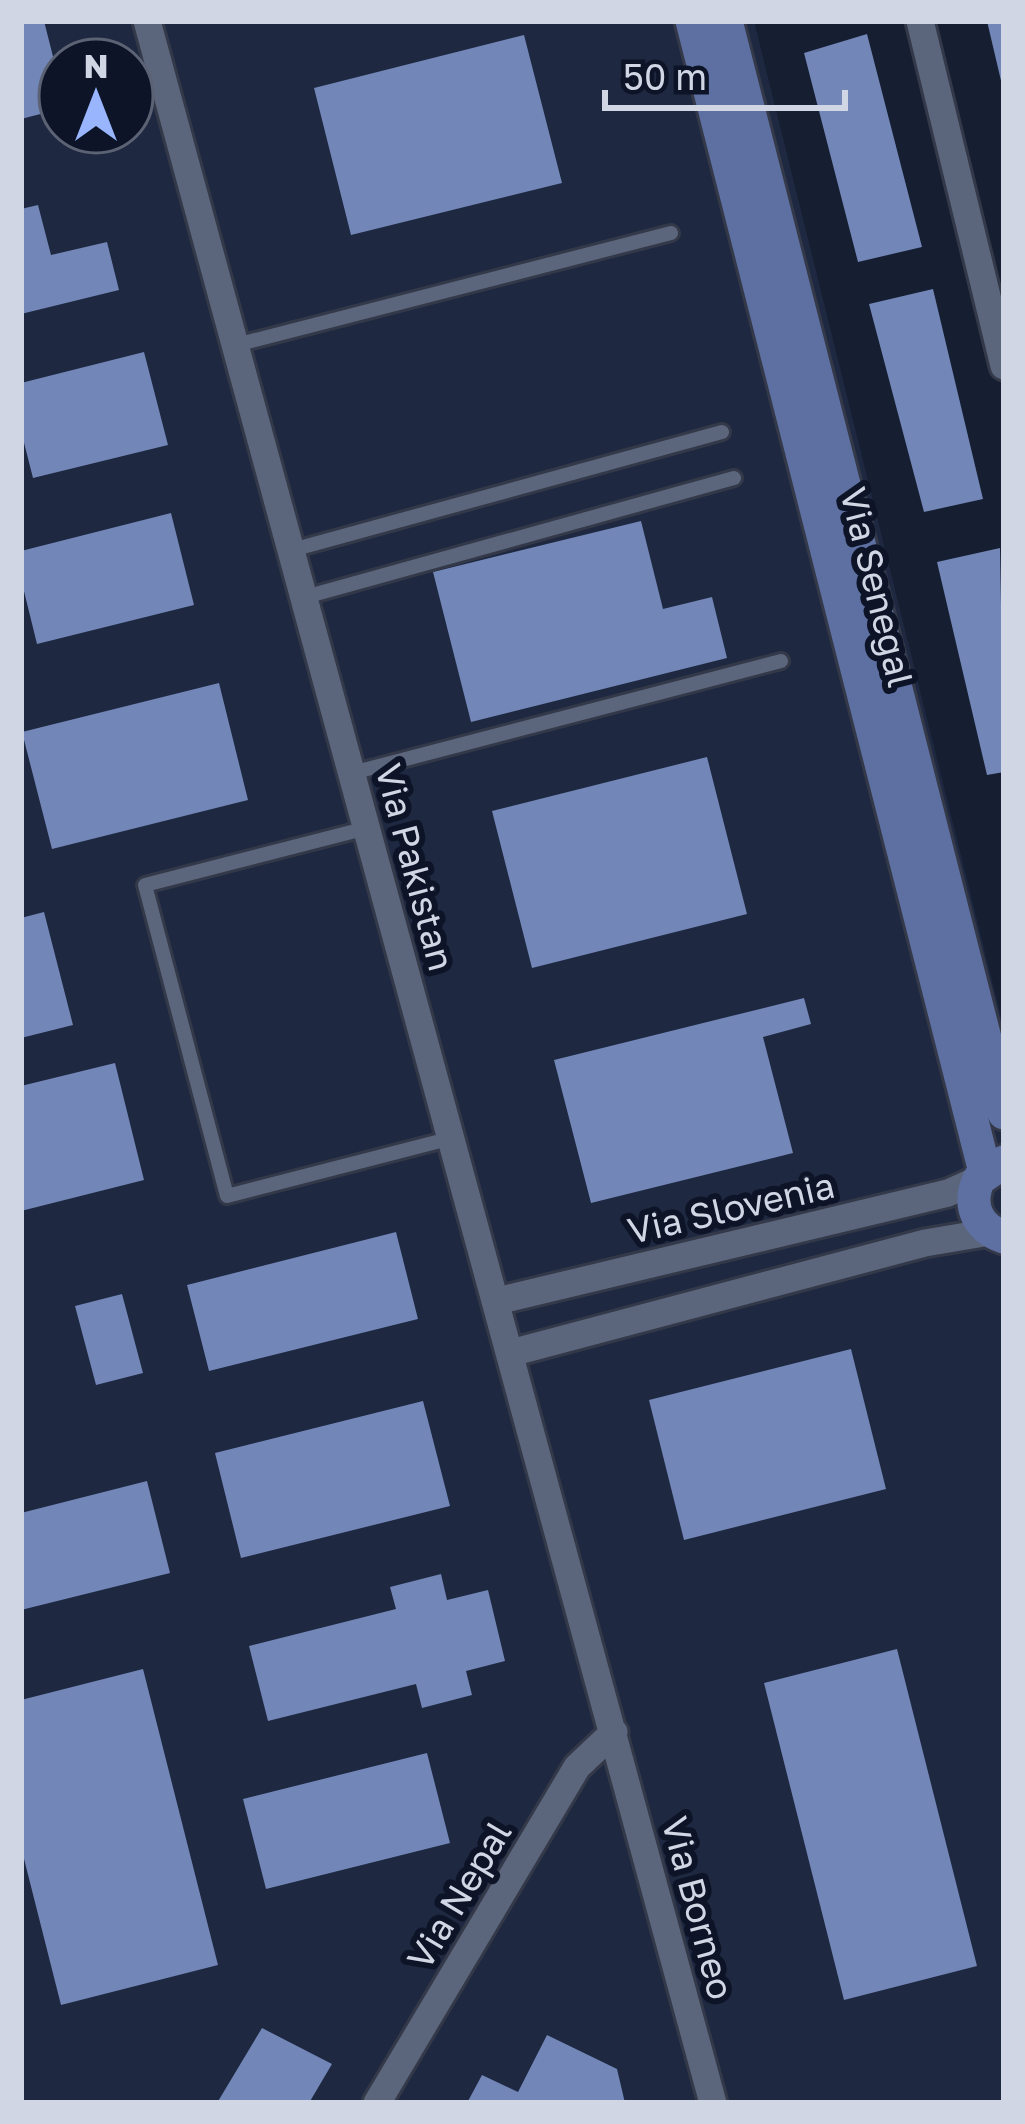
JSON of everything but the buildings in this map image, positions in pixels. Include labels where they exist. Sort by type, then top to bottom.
[{"type":"main road","name":"Via Senegal","points":[[692,21],[990,1171],[973,1202],[1000,1241]]},
{"type":"main road","name":"Via Senegal","points":[[726,21],[1004,1113]]},
{"type":"street","name":"Via Pakistan","points":[[147,21],[614,1732]]},
{"type":"street","points":[[920,21],[991,256],[1004,366]]},
{"type":"street","name":"Via Slovenia","points":[[496,1301],[948,1193],[990,1171]]},
{"type":"street","points":[[511,1353],[926,1243],[1000,1241]]},
{"type":"street","name":"Via Nepal","points":[[377,2103],[577,1768],[614,1732]]},
{"type":"street","name":"Via Borneo","points":[[614,1732],[713,2103]]},
{"type":"lane","points":[[236,345],[670,233]]},
{"type":"lane","points":[[292,550],[722,432]]},
{"type":"lane","points":[[305,597],[734,478]]},
{"type":"lane","points":[[352,773],[781,661]]},
{"type":"lane","points":[[368,827],[145,885],[227,1196],[452,1138]]},
{"type":"shaded area","points":[[21,21],[754,21],[1004,1029],[1004,2103],[21,2103]]}]
